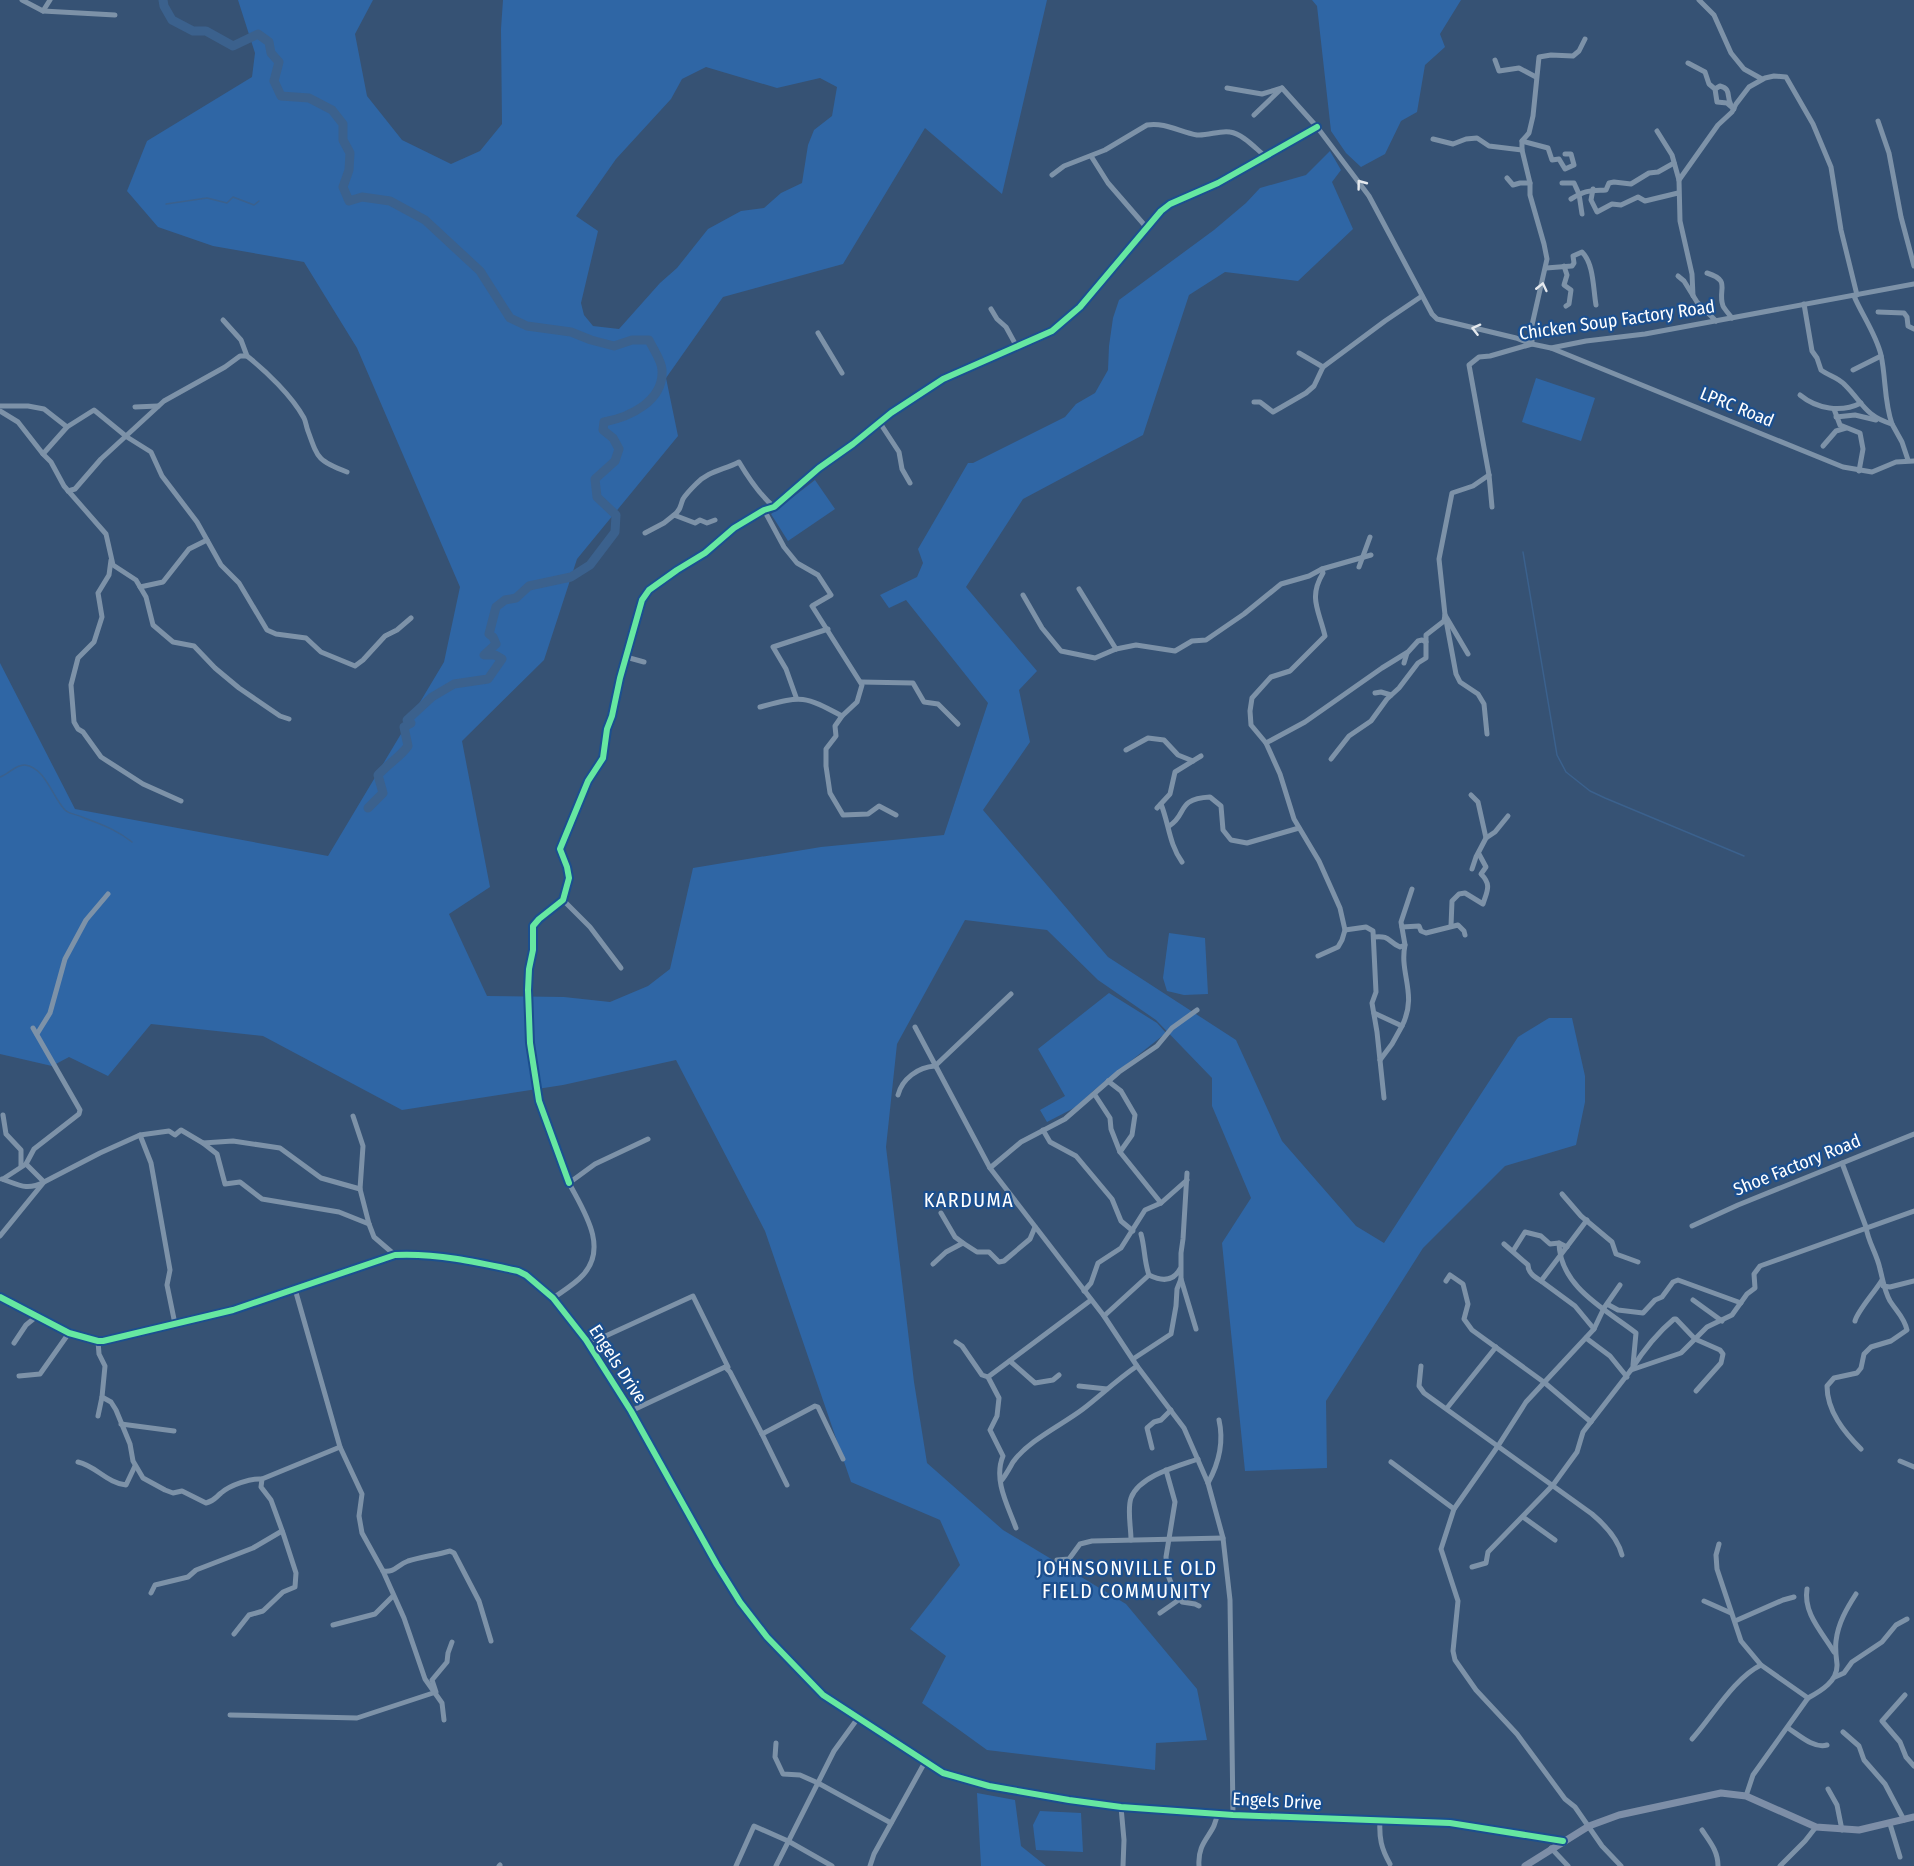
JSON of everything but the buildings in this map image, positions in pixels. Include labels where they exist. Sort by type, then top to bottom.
[{"type":"main road","points":[[1525,1866],[1588,1826],[1619,1815],[1721,1792],[1746,1796],[1816,1827],[1859,1830],[1914,1817]]},
{"type":"street","points":[[22,0],[43,11],[59,14],[115,15]]},
{"type":"street","points":[[43,11],[50,0]]},
{"type":"street","points":[[1699,0],[1714,15],[1720,25],[1725,43],[1738,62],[1752,75],[1762,79]]},
{"type":"street","points":[[1282,88],[1317,128],[1369,196],[1432,314],[1437,319],[1516,338],[1532,345],[1532,325],[1546,268],[1544,244],[1530,195],[1522,141],[1529,133],[1533,116],[1539,57],[1573,56],[1579,51],[1585,39]]},
{"type":"street","points":[[1495,60],[1499,71],[1519,68],[1536,77]]},
{"type":"street","points":[[1688,63],[1705,72],[1709,84],[1715,89],[1717,102],[1727,103],[1734,109]]},
{"type":"street","points":[[1679,180],[1718,125],[1734,109],[1749,87],[1762,79],[1774,76],[1786,77],[1798,95],[1831,167],[1840,230],[1856,295],[1881,356],[1891,423],[1911,461]]},
{"type":"street","points":[[1715,89],[1720,86],[1726,88],[1729,92],[1729,102],[1734,109]]},
{"type":"street","points":[[1227,88],[1262,94],[1282,88]]},
{"type":"street","points":[[1254,115],[1282,88]]},
{"type":"street","points":[[1878,121],[1889,153],[1901,216],[1914,266]]},
{"type":"street","points":[[1052,175],[1064,165],[1091,156],[1151,124],[1167,125],[1197,135],[1230,131],[1265,156]]},
{"type":"street","points":[[553,1298],[586,1273],[595,1248],[592,1228],[570,1183],[539,1101],[530,1043],[528,990],[533,926],[563,900],[569,878],[560,849],[588,781],[603,758],[606,729],[612,716],[642,600],[649,590],[676,570],[705,553],[734,528],[764,510],[774,507],[819,468],[891,413],[943,379],[1052,331],[1080,307],[1161,211],[1170,204],[1218,183],[1317,128]]},
{"type":"street","points":[[1657,131],[1672,155],[1679,180],[1680,221],[1692,274],[1693,296]]},
{"type":"street","points":[[1433,139],[1453,144],[1477,138],[1489,146],[1522,150]]},
{"type":"street","points":[[1522,141],[1548,148],[1552,159],[1559,159],[1565,169],[1574,165],[1573,156],[1565,154]]},
{"type":"street","points":[[1091,156],[1108,183],[1147,228]]},
{"type":"street","points":[[1571,199],[1593,189],[1606,190],[1609,183],[1631,184],[1674,162]]},
{"type":"street","points":[[1507,178],[1513,185],[1530,183]]},
{"type":"street","points":[[1562,183],[1574,183],[1579,194],[1582,214]]},
{"type":"street","points":[[1593,189],[1592,200],[1597,212],[1612,204],[1621,205],[1638,197],[1645,201],[1678,193]]},
{"type":"street","points":[[1546,268],[1572,266],[1573,256],[1585,253],[1591,266],[1596,305]]},
{"type":"street","points":[[1564,266],[1567,275],[1564,285],[1571,294],[1569,304],[1566,306]]},
{"type":"street","points":[[1707,273],[1721,280],[1723,307],[1732,318]]},
{"type":"street","points":[[1678,276],[1684,281],[1701,307],[1716,321]]},
{"type":"street","name":"Chicken Soup Factory Road","points":[[1492,507],[1489,475],[1469,366],[1479,357],[1532,345],[1551,348],[1645,334],[1914,284]]},
{"type":"street","points":[[1254,402],[1260,402],[1273,412],[1306,393],[1314,386],[1323,367],[1384,321],[1422,296]]},
{"type":"street","points":[[1804,304],[1812,351],[1818,358],[1821,370],[1845,384],[1869,414],[1891,423]]},
{"type":"street","points":[[991,309],[1006,327],[1017,347]]},
{"type":"street","points":[[1878,312],[1904,313],[1908,326],[1914,329]]},
{"type":"street","points":[[223,320],[241,340],[247,356],[294,402],[306,420],[316,455],[326,464],[347,472]]},
{"type":"street","points":[[818,333],[842,373]]},
{"type":"street","name":"LPRC Road","points":[[1551,348],[1843,467],[1872,472],[1896,462],[1911,461]]},
{"type":"street","points":[[1299,353],[1323,367]]},
{"type":"street","points":[[68,491],[75,489],[100,459],[127,437],[164,401],[225,367],[240,356],[247,356]]},
{"type":"street","points":[[1853,370],[1881,356]]},
{"type":"street","points":[[1800,395],[1811,404],[1834,409],[1852,408],[1861,404]]},
{"type":"street","points":[[0,406],[28,406],[44,409],[67,427]]},
{"type":"street","points":[[135,407],[159,406]]},
{"type":"street","points":[[1834,409],[1840,425],[1860,433],[1863,449],[1858,471]]},
{"type":"street","points":[[43,454],[67,427],[94,410],[127,437],[151,452],[162,476],[197,522],[221,566],[239,583],[248,596],[267,630],[276,634],[306,638],[321,652],[355,666],[385,636],[397,630],[411,618]]},
{"type":"street","points":[[0,411],[18,422],[51,462],[68,491],[106,534],[113,566],[136,580],[146,597],[153,625],[172,642],[194,646],[215,669],[239,688],[280,716],[289,719]]},
{"type":"street","points":[[1836,417],[1855,415],[1891,423]]},
{"type":"street","points":[[880,423],[899,452],[902,469],[910,483]]},
{"type":"street","points":[[1823,446],[1836,431],[1846,428]]},
{"type":"street","points":[[645,533],[664,523],[680,510],[683,499],[697,482],[716,470],[724,470],[739,462],[761,496],[774,507]]},
{"type":"street","points":[[1487,734],[1484,704],[1478,694],[1460,682],[1456,674],[1445,615],[1439,560],[1452,493],[1473,486],[1489,475]]},
{"type":"street","points":[[764,510],[784,547],[797,563],[818,575],[831,595],[812,606],[862,685],[857,702],[835,726],[836,736],[826,749],[830,793],[843,815],[868,814],[879,806],[896,815]]},
{"type":"street","points":[[674,515],[695,523],[700,520],[707,523],[715,520]]},
{"type":"street","points":[[1359,567],[1370,537]]},
{"type":"street","points":[[140,587],[163,582],[189,549],[207,540]]},
{"type":"street","points":[[1023,595],[1042,628],[1061,651],[1095,658],[1116,649],[1136,645],[1175,651],[1192,641],[1206,640],[1244,614],[1281,584],[1371,555]]},
{"type":"street","points":[[111,558],[109,575],[98,593],[102,616],[94,642],[78,658],[71,685],[74,722],[101,757],[143,784],[181,801]]},
{"type":"street","points":[[1318,956],[1338,947],[1345,930],[1336,898],[1319,861],[1294,819],[1280,774],[1266,743],[1251,725],[1250,711],[1252,698],[1271,677],[1290,671],[1325,636],[1314,594],[1323,573],[1322,569]]},
{"type":"street","points":[[1079,590],[1116,649]]},
{"type":"street","points":[[1331,759],[1349,736],[1371,721],[1418,663],[1426,658],[1426,635],[1444,621],[1445,615]]},
{"type":"street","points":[[1445,615],[1468,654]]},
{"type":"street","points":[[796,698],[786,669],[773,647],[828,629]]},
{"type":"street","points":[[1266,743],[1305,722],[1408,652],[1418,641],[1426,642]]},
{"type":"street","points":[[1404,663],[1408,652]]},
{"type":"street","points":[[626,657],[644,662]]},
{"type":"street","points":[[861,682],[913,683],[924,702],[938,704],[958,724]]},
{"type":"street","points":[[1375,693],[1391,695]]},
{"type":"street","points":[[760,707],[796,698],[818,704],[842,716]]},
{"type":"street","points":[[1126,750],[1148,738],[1164,740],[1178,754],[1192,761]]},
{"type":"street","points":[[1182,862],[1174,851],[1168,826],[1159,806],[1170,794],[1175,772],[1202,756]]},
{"type":"street","points":[[1471,795],[1478,802],[1486,838]]},
{"type":"street","points":[[1168,826],[1177,820],[1186,803],[1201,797],[1210,797],[1221,806],[1223,830],[1227,838],[1231,840],[1247,843],[1299,828]]},
{"type":"street","points":[[1472,869],[1486,838],[1495,832],[1508,816]]},
{"type":"street","points":[[1451,926],[1452,901],[1459,894],[1465,893],[1484,904],[1488,885],[1487,880],[1481,874],[1486,867],[1479,854]]},
{"type":"street","points":[[1380,1060],[1392,1044],[1408,1014],[1410,991],[1401,922],[1412,890]]},
{"type":"street","points":[[37,1034],[50,1013],[65,959],[86,920],[108,894]]},
{"type":"street","points":[[563,900],[590,927],[621,968]]},
{"type":"street","points":[[1402,927],[1419,926],[1421,931],[1426,933],[1451,926],[1461,927],[1465,935]]},
{"type":"street","points":[[1345,930],[1366,927],[1373,931],[1376,992],[1372,1004],[1384,1098]]},
{"type":"street","points":[[1374,937],[1390,938],[1400,947],[1405,945]]},
{"type":"street","points":[[898,1095],[900,1088],[910,1075],[926,1066],[934,1066],[1011,994]]},
{"type":"street","points":[[990,1168],[1021,1142],[1065,1119],[1095,1095],[1108,1081],[1157,1046],[1172,1028],[1197,1010]]},
{"type":"street","points":[[1374,1012],[1402,1026]]},
{"type":"street","points":[[1,1179],[24,1165],[34,1149],[79,1114],[80,1110],[33,1028]]},
{"type":"street","points":[[915,1028],[990,1168],[1104,1316],[1137,1366],[1184,1428],[1208,1483],[1223,1538],[1230,1600],[1233,1815]]},
{"type":"street","points":[[1108,1081],[1121,1091],[1136,1115],[1132,1135],[1120,1152]]},
{"type":"street","points":[[1095,1095],[1110,1118],[1111,1129],[1120,1152],[1161,1203]]},
{"type":"street","points":[[3,1114],[6,1134],[21,1150],[24,1165],[44,1182]]},
{"type":"street","points":[[353,1116],[363,1146],[360,1189],[369,1224],[374,1237],[395,1255]]},
{"type":"street","points":[[1,1179],[33,1188],[140,1135],[169,1131],[175,1135],[181,1130],[217,1154],[225,1184],[240,1182],[262,1198],[339,1212],[369,1224]]},
{"type":"street","points":[[1043,1130],[1050,1142],[1076,1156],[1112,1199],[1121,1221],[1133,1231]]},
{"type":"street","name":"Shoe Factory Road","points":[[1692,1226],[1914,1134]]},
{"type":"street","points":[[140,1135],[152,1163],[170,1270],[167,1285],[175,1324]]},
{"type":"street","points":[[570,1183],[595,1164],[648,1139]]},
{"type":"street","points":[[203,1143],[233,1141],[280,1148],[321,1178],[360,1189]]},
{"type":"street","points":[[1842,1163],[1880,1268],[1882,1283],[1891,1302],[1905,1320],[1907,1330],[1891,1341],[1871,1347],[1864,1354],[1861,1368],[1857,1373],[1834,1378],[1827,1386],[1833,1413],[1841,1427],[1861,1449]]},
{"type":"street","points":[[1187,1173],[1180,1279],[1196,1329]]},
{"type":"street","points":[[1084,1290],[1091,1283],[1098,1263],[1121,1248],[1145,1210],[1161,1203],[1187,1180]]},
{"type":"street","points":[[0,1236],[44,1182]]},
{"type":"street","points":[[1562,1194],[1612,1242],[1616,1254],[1638,1262]]},
{"type":"street","points":[[1631,1370],[1681,1353],[1707,1327],[1732,1315],[1755,1288],[1754,1274],[1760,1266],[1914,1211]]},
{"type":"street","points":[[941,1213],[955,1237],[977,1252],[989,1252],[999,1262],[1004,1261],[1030,1239],[1035,1227]]},
{"type":"street","points":[[1541,1281],[1587,1220]]},
{"type":"street","points":[[1513,1251],[1525,1232],[1541,1236],[1551,1245],[1559,1243],[1567,1247]]},
{"type":"street","points":[[1141,1234],[1144,1244],[1143,1257],[1149,1275],[1158,1280],[1168,1279],[1176,1277],[1180,1269]]},
{"type":"street","points":[[933,1264],[946,1252],[963,1243]]},
{"type":"street","points":[[1559,1243],[1559,1256],[1567,1274],[1580,1292],[1618,1310],[1643,1313],[1655,1300],[1662,1297],[1673,1282],[1678,1280],[1741,1303]]},
{"type":"street","points":[[1504,1244],[1518,1254],[1533,1275],[1575,1306],[1594,1329]]},
{"type":"street","name":"Engels Drive","points":[[0,1297],[69,1333],[98,1341],[233,1310],[395,1255],[460,1258],[518,1271],[553,1298],[586,1340],[631,1411],[717,1565],[749,1615],[775,1646],[823,1695],[943,1773],[989,1786],[1121,1807],[1233,1815],[1450,1823],[1563,1841]]},
{"type":"street","points":[[1104,1316],[1149,1275]]},
{"type":"street","points":[[1446,1281],[1450,1275],[1463,1284],[1468,1304],[1464,1318],[1472,1330],[1545,1383],[1591,1422]]},
{"type":"street","points":[[1133,1359],[1171,1334],[1180,1279]]},
{"type":"street","points":[[1882,1283],[1890,1287],[1914,1281]]},
{"type":"street","points":[[1855,1321],[1857,1315],[1882,1283]]},
{"type":"street","points":[[1620,1285],[1594,1329],[1526,1402],[1454,1509],[1441,1549],[1458,1601],[1453,1652],[1455,1660],[1476,1690],[1517,1734],[1565,1799],[1575,1807],[1602,1846],[1620,1866]]},
{"type":"street","points":[[295,1289],[340,1447],[362,1494],[359,1516],[362,1533],[412,1637],[418,1665],[425,1679],[436,1692]]},
{"type":"street","points":[[586,1340],[599,1339],[693,1296],[787,1485]]},
{"type":"street","points":[[988,1377],[1091,1299]]},
{"type":"street","points":[[1693,1300],[1722,1321]]},
{"type":"street","points":[[1606,1306],[1636,1332],[1631,1370]]},
{"type":"street","points":[[14,1343],[26,1325],[37,1316]]},
{"type":"street","points":[[1472,1568],[1486,1563],[1488,1552],[1553,1485],[1577,1452],[1583,1432],[1627,1377],[1659,1331],[1674,1319],[1680,1322],[1695,1339],[1720,1350],[1723,1354],[1721,1363],[1696,1391]]},
{"type":"street","points":[[19,1376],[40,1374],[69,1333]]},
{"type":"street","points":[[1586,1338],[1610,1356],[1627,1377]]},
{"type":"street","points":[[98,1341],[99,1354],[105,1366],[98,1416]]},
{"type":"street","points":[[956,1342],[962,1346],[982,1375],[988,1377],[999,1398],[997,1416],[990,1430],[1003,1456],[999,1466],[1000,1481],[1016,1528]]},
{"type":"street","points":[[1447,1408],[1496,1347]]},
{"type":"street","points":[[1010,1361],[1035,1383],[1053,1380],[1059,1375]]},
{"type":"street","points":[[1000,1481],[1010,1472],[1013,1463],[1054,1426],[1082,1410],[1137,1366]]},
{"type":"street","points":[[1421,1366],[1419,1386],[1424,1393],[1600,1521],[1620,1548],[1622,1555]]},
{"type":"street","points":[[631,1411],[725,1367],[728,1368]]},
{"type":"street","points":[[1079,1386],[1107,1389]]},
{"type":"street","points":[[102,1397],[111,1402],[130,1444],[135,1466],[143,1478],[165,1490],[173,1493],[182,1491],[206,1503],[213,1501],[222,1491],[255,1479],[262,1479],[340,1447]]},
{"type":"street","points":[[762,1434],[815,1406],[818,1407],[843,1459]]},
{"type":"street","points":[[1152,1448],[1147,1428],[1161,1420],[1171,1410]]},
{"type":"street","points":[[1208,1483],[1219,1457],[1223,1436],[1219,1420]]},
{"type":"street","points":[[122,1424],[174,1431]]},
{"type":"street","points":[[1131,1540],[1130,1500],[1134,1492],[1146,1481],[1166,1470],[1198,1459]]},
{"type":"street","points":[[1900,1461],[1914,1467]]},
{"type":"street","points":[[78,1462],[89,1464],[116,1484],[126,1485],[135,1466]]},
{"type":"street","points":[[1391,1462],[1454,1509]]},
{"type":"street","points":[[1166,1470],[1175,1502],[1166,1557],[1168,1575],[1182,1602],[1199,1606]]},
{"type":"street","points":[[234,1634],[249,1615],[262,1611],[284,1592],[295,1587],[296,1573],[271,1500],[261,1487],[262,1479]]},
{"type":"street","points":[[1523,1517],[1555,1540]]},
{"type":"street","points":[[151,1593],[155,1584],[188,1577],[196,1570],[253,1548],[282,1531]]},
{"type":"street","points":[[1057,1560],[1072,1557],[1080,1544],[1092,1541],[1223,1538]]},
{"type":"street","points":[[1719,1544],[1716,1556],[1717,1569],[1741,1641],[1761,1665],[1808,1698]]},
{"type":"street","points":[[382,1571],[390,1572],[407,1561],[450,1551],[454,1553],[479,1601],[491,1641]]},
{"type":"street","points":[[1807,1589],[1805,1599],[1810,1616],[1835,1653]]},
{"type":"street","points":[[1835,1677],[1836,1640],[1842,1618],[1856,1594]]},
{"type":"street","points":[[333,1625],[375,1614],[393,1596]]},
{"type":"street","points":[[1735,1621],[1794,1597]]},
{"type":"street","points":[[1160,1612],[1180,1599]]},
{"type":"street","points":[[1704,1601],[1731,1613]]},
{"type":"street","points":[[1746,1796],[1753,1775],[1808,1698],[1835,1677],[1844,1673],[1852,1662],[1875,1648],[1896,1625],[1907,1619]]},
{"type":"street","points":[[444,1720],[444,1710],[432,1680],[447,1662],[452,1642]]},
{"type":"street","points":[[1692,1739],[1728,1694],[1752,1670],[1761,1665]]},
{"type":"street","points":[[230,1715],[357,1718],[436,1692]]},
{"type":"street","points":[[1905,1695],[1882,1721],[1900,1742],[1906,1757],[1914,1766]]},
{"type":"street","points":[[776,1866],[843,1737],[858,1718]]},
{"type":"street","points":[[1788,1728],[1820,1747],[1827,1745]]},
{"type":"street","points":[[1843,1732],[1859,1746],[1864,1760],[1885,1784],[1904,1820]]},
{"type":"street","points":[[776,1743],[775,1757],[783,1774],[800,1775],[818,1783],[891,1823]]},
{"type":"street","points":[[870,1866],[874,1854],[925,1762]]},
{"type":"street","points":[[1828,1789],[1836,1805],[1842,1830]]},
{"type":"street","points":[[1121,1807],[1124,1840],[1123,1866]]},
{"type":"street","points":[[1199,1866],[1198,1854],[1217,1821],[1217,1813]]},
{"type":"street","points":[[1380,1820],[1379,1840],[1382,1851],[1390,1863]]},
{"type":"street","points":[[1890,1824],[1900,1857]]},
{"type":"street","points":[[736,1866],[754,1826],[788,1841],[832,1866]]},
{"type":"street","points":[[1780,1866],[1805,1842],[1816,1827]]},
{"type":"street","points":[[1702,1830],[1713,1846],[1718,1858],[1718,1866]]},
{"type":"street","points":[[1551,1848],[1568,1866]]},
{"type":"shaded area","points":[[238,0],[373,0],[355,34],[367,96],[402,140],[451,164],[480,151],[502,124],[503,0],[1047,0],[1002,194],[925,128],[843,264],[723,297],[666,378],[678,436],[577,559],[544,660],[462,741],[490,887],[449,914],[487,996],[564,997],[610,1002],[648,986],[670,969],[693,868],[821,847],[944,835],[988,703],[906,600],[889,608],[880,595],[917,577],[923,563],[918,549],[968,463],[973,463],[1065,417],[1076,404],[1095,393],[1108,370],[1113,318],[1119,300],[1214,230],[1260,188],[1306,175],[1330,151],[1341,170],[1332,182],[1353,229],[1298,281],[1225,272],[1189,295],[1143,435],[1023,499],[966,587],[1037,671],[1019,690],[1030,742],[983,810],[1108,957],[1236,1040],[1282,1141],[1356,1226],[1384,1243],[1518,1037],[1549,1018],[1572,1018],[1585,1076],[1585,1102],[1576,1145],[1505,1166],[1423,1248],[1326,1401],[1327,1468],[1245,1471],[1222,1243],[1251,1198],[1212,1106],[1212,1078],[1156,1020],[1098,980],[1047,930],[965,920],[897,1044],[886,1147],[914,1382],[927,1463],[1003,1530],[1126,1604],[1197,1689],[1207,1740],[1156,1743],[1155,1770],[987,1750],[922,1703],[946,1656],[910,1629],[960,1565],[940,1520],[851,1482],[765,1231],[676,1060],[563,1085],[402,1110],[263,1036],[151,1024],[108,1076],[69,1057],[52,1066],[0,1054],[0,663],[75,809],[328,856],[444,662],[460,587],[357,348],[304,262],[213,246],[158,227],[127,191],[147,141],[252,77],[255,53]],"holes":[[[706,67],[777,88],[820,78],[837,87],[832,116],[814,130],[808,145],[802,183],[781,193],[764,208],[741,211],[708,229],[677,268],[660,283],[619,329],[593,326],[584,315],[581,303],[598,231],[576,216],[616,159],[671,99],[682,79]]]},
{"type":"shaded area","points":[[1312,0],[1461,0],[1440,34],[1445,47],[1425,65],[1417,112],[1401,121],[1385,154],[1361,167],[1346,153],[1331,131],[1317,6]]},
{"type":"shaded area","points":[[1536,378],[1595,398],[1581,441],[1522,422]]},
{"type":"shaded area","points":[[815,480],[835,509],[788,541],[771,514]]},
{"type":"shaded area","points":[[1169,933],[1205,938],[1208,994],[1184,995],[1167,991],[1163,978]]},
{"type":"shaded area","points":[[1109,993],[1157,1023],[1166,1033],[1076,1107],[1047,1122],[1040,1110],[1065,1096],[1038,1049]]},
{"type":"shaded area","points":[[977,1793],[1015,1800],[1021,1846],[1046,1866],[981,1866]]},
{"type":"shaded area","points":[[1040,1811],[1081,1813],[1083,1852],[1036,1850],[1033,1825]]},
{"type":"waterway","points":[[163,0],[172,20],[193,31],[206,31],[233,46],[258,34],[269,42],[271,53],[279,62],[274,81],[281,96],[309,98],[332,110],[343,124],[343,140],[350,153],[349,170],[343,187],[349,201],[362,197],[390,201],[425,220],[480,271],[510,318],[527,326],[571,332],[614,346],[632,340],[649,340],[662,366],[661,381],[651,399],[634,412],[604,422],[603,430],[613,438],[619,449],[615,461],[595,479],[597,497],[616,515],[615,532],[590,565],[571,577],[529,586],[516,598],[505,600],[496,607],[489,634],[496,644],[484,655],[495,655],[502,659],[488,679],[454,684],[432,697],[407,720],[411,723],[404,727],[408,746],[378,775],[383,793],[368,808]]},
{"type":"waterway","points":[[166,204],[207,198],[227,203],[233,197],[254,205],[259,201]]},
{"type":"waterway","points":[[1523,552],[1557,755],[1566,772],[1590,791],[1744,856]]},
{"type":"waterway","points":[[0,777],[19,766],[32,767],[43,777],[67,811],[108,827],[132,842]]},
{"type":"cycle path","points":[[569,1183],[539,1101],[530,1043],[528,990],[533,950],[533,926],[563,900],[569,878],[560,849],[588,781],[603,758],[607,729],[620,678],[642,600],[649,590],[705,553],[734,528],[764,510],[774,507],[819,468],[891,413],[943,379],[1052,331],[1080,307],[1161,211],[1170,204],[1218,183],[1317,127]]},
{"type":"cycle path","points":[[0,1297],[69,1333],[103,1341],[233,1310],[395,1255],[442,1257],[518,1271],[553,1298],[586,1340],[631,1411],[717,1565],[740,1602],[767,1637],[823,1695],[943,1773],[989,1786],[1121,1807],[1233,1815],[1450,1823],[1563,1841]]},
{"type":"district","name":"KARDUMA","points":[[969,1200]]},
{"type":"district","name":"JOHNSONVILLE OLD FIELD COMMUNITY","points":[[1127,1580]]}]
